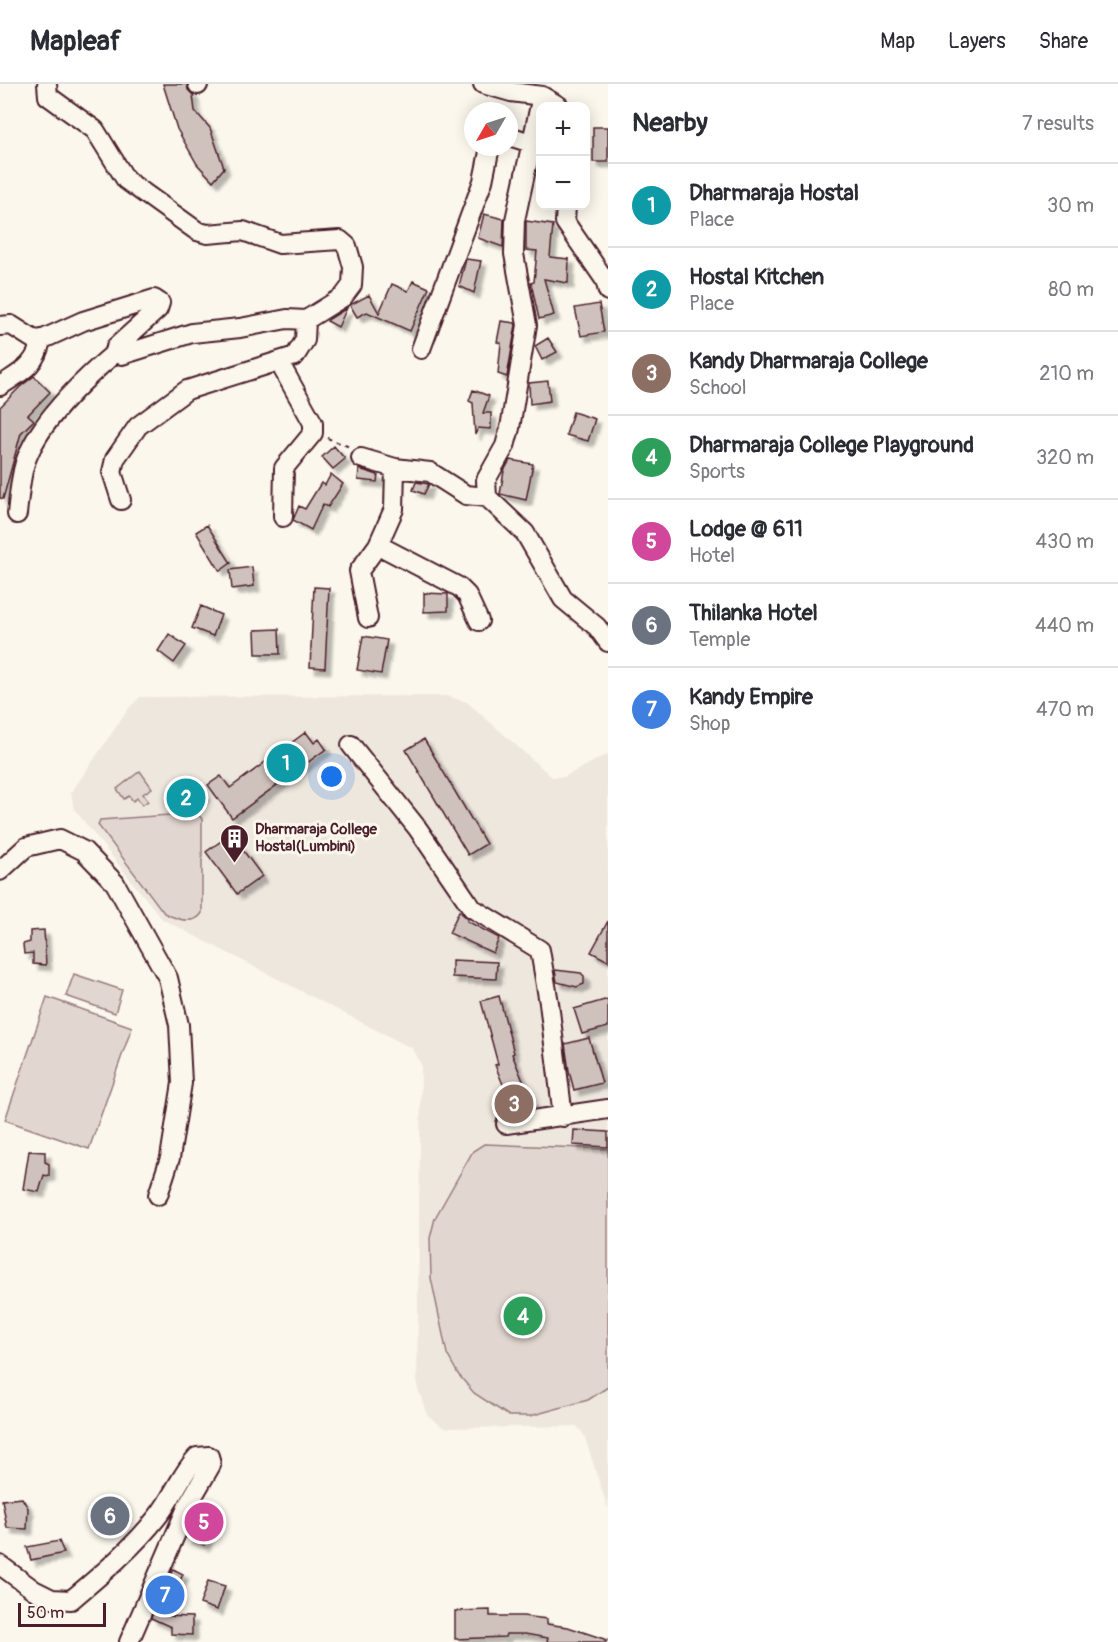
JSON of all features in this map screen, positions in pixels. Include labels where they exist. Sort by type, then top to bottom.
[{"type":"street","points":[[47,84],[48,96],[95,130],[126,180],[197,231],[207,234],[243,231],[280,244],[340,240],[347,246],[353,267],[352,285],[343,297],[306,320],[287,318],[240,328],[192,333],[134,352],[122,355],[116,352]]},
{"type":"street","points":[[483,84],[511,92],[542,96],[552,102]]},
{"type":"street","points":[[487,497],[486,480],[505,446],[510,428],[527,325],[514,254],[515,220],[542,96]]},
{"type":"street","points":[[518,139],[531,143]]},
{"type":"street","points":[[421,349],[483,181],[488,156]]},
{"type":"street","points":[[566,210],[565,222],[605,280],[608,291]]},
{"type":"street","points":[[0,326],[11,325],[33,339],[41,340],[83,321],[134,305],[154,299],[160,303],[158,309],[116,347],[116,352],[84,379],[38,437],[25,464],[17,514]]},
{"type":"street","points":[[121,500],[112,472],[115,459],[138,426],[187,390],[296,356],[305,340],[306,320]]},
{"type":"street","points":[[0,386],[26,368],[39,354],[41,340]]},
{"type":"street","points":[[279,362],[313,423],[313,433],[285,468],[283,517]]},
{"type":"street","points":[[357,453],[395,468],[430,472],[466,495],[487,497],[525,533],[563,599],[597,627],[608,642]]},
{"type":"street","points":[[369,618],[359,571],[378,545],[394,509],[395,468]]},
{"type":"street","points":[[378,545],[459,587],[467,595],[478,621]]},
{"type":"street","points":[[351,745],[418,829],[472,908],[540,950],[549,1003],[562,1117]]},
{"type":"street","points":[[0,871],[26,847],[60,839],[84,851],[115,883],[168,978],[179,1025],[182,1083],[170,1158],[158,1195]]},
{"type":"street","points":[[506,1124],[608,1109]]},
{"type":"street","points":[[0,1565],[34,1590],[52,1599],[70,1600],[136,1541],[159,1515],[187,1468],[197,1457],[209,1456],[211,1465],[189,1503],[129,1642]]},
{"type":"path","points":[[313,433],[357,453]]},
{"type":"shaded area","points":[[446,696],[467,702],[552,777],[564,777],[608,754],[608,1149],[484,1145],[588,1400],[608,1387],[608,1509],[584,1435],[577,1426],[444,1428],[427,1415],[417,1386],[421,1064],[413,1049],[162,919],[74,809],[71,793],[129,708],[140,697]]},
{"type":"shaded area","points":[[140,771],[152,788],[143,794],[148,801],[142,805],[137,798],[133,801],[129,796],[124,799],[117,789]]},
{"type":"shaded area","points":[[197,813],[202,819],[202,913],[194,919],[184,920],[164,913],[98,825],[100,820]]},
{"type":"shaded area","points":[[74,974],[122,990],[115,1013],[66,996]]},
{"type":"shaded area","points":[[47,997],[132,1027],[89,1149],[5,1120]]},
{"type":"shaded area","points":[[484,1144],[608,1149],[608,1387],[588,1400],[530,1416],[509,1416],[474,1393],[458,1374],[447,1354],[431,1278],[430,1238],[435,1218],[473,1151]]},
{"type":"building","points":[[163,84],[187,84],[188,90],[193,95],[195,111],[210,128],[224,168],[213,181],[197,164],[177,129]]},
{"type":"building","points":[[593,127],[608,127],[608,162],[593,162]]},
{"type":"building","points":[[484,214],[504,219],[503,247],[478,238]]},
{"type":"building","points":[[526,221],[553,225],[550,257],[569,259],[568,283],[544,279],[554,315],[539,319],[531,283],[534,282],[537,251],[526,250]]},
{"type":"building","points":[[466,259],[481,261],[474,293],[459,286]]},
{"type":"building","points":[[413,281],[429,288],[410,331],[367,312],[357,317],[350,305],[369,295],[379,313],[392,284],[408,291]]},
{"type":"building","points":[[599,304],[604,332],[581,336],[575,308]]},
{"type":"building","points":[[347,308],[338,327],[327,321],[329,319]]},
{"type":"building","points":[[501,321],[516,325],[507,377],[498,374],[501,343],[497,342]]},
{"type":"building","points":[[548,338],[557,352],[542,360],[535,346]]},
{"type":"building","points":[[34,376],[50,392],[28,415],[34,420],[21,433],[3,499],[0,498],[0,407]]},
{"type":"building","points":[[548,381],[550,401],[530,404],[529,383]]},
{"type":"building","points":[[473,390],[489,396],[483,413],[491,413],[491,429],[478,428],[475,435],[473,403],[469,401]]},
{"type":"building","points":[[573,412],[595,419],[588,441],[566,435]]},
{"type":"building","points":[[334,446],[345,459],[333,469],[322,457]]},
{"type":"building","points":[[510,460],[533,464],[526,500],[500,494],[504,471]]},
{"type":"building","points":[[359,469],[378,475],[377,482],[358,480]]},
{"type":"building","points":[[331,474],[343,484],[328,507],[323,504],[311,530],[293,520],[299,506],[305,509],[321,483],[325,485]]},
{"type":"building","points":[[416,482],[429,484],[424,494],[413,490]]},
{"type":"building","points":[[207,525],[231,563],[220,571],[196,532]]},
{"type":"building","points":[[252,567],[254,586],[232,589],[230,570]]},
{"type":"building","points":[[314,587],[329,588],[325,668],[310,667]]},
{"type":"building","points":[[424,593],[448,594],[448,611],[424,612]]},
{"type":"building","points":[[201,606],[221,615],[213,636],[192,628]]},
{"type":"building","points":[[279,629],[280,654],[256,654],[255,630]]},
{"type":"building","points":[[169,634],[186,646],[174,663],[158,651]]},
{"type":"building","points":[[363,636],[387,640],[381,674],[357,670]]},
{"type":"building","points":[[306,732],[314,743],[319,739],[326,749],[232,818],[208,785],[221,776],[230,788]]},
{"type":"building","points":[[424,739],[486,844],[468,855],[406,750]]},
{"type":"building","points":[[193,782],[204,795],[179,815],[169,801]]},
{"type":"building","name":"Dharmaraja College Hostal(Lumbini)","points":[[231,834],[262,876],[237,894],[206,852]]},
{"type":"building","points":[[459,911],[468,919],[467,921],[499,938],[493,953],[449,933]]},
{"type":"building","points":[[608,921],[608,961],[591,952]]},
{"type":"building","points":[[44,930],[46,965],[33,964],[33,953],[24,954],[23,944],[30,942],[30,931]]},
{"type":"building","points":[[452,960],[497,962],[496,979],[452,977]]},
{"type":"building","points":[[555,970],[581,973],[584,976],[584,984],[577,987],[557,982]]},
{"type":"building","points":[[499,996],[514,1053],[512,1054],[534,1108],[514,1111],[495,1065],[498,1064],[481,1001]]},
{"type":"building","points":[[608,999],[608,1027],[582,1034],[574,1009]]},
{"type":"building","points":[[589,1038],[602,1083],[574,1090],[565,1044]]},
{"type":"building","points":[[574,1130],[608,1132],[608,1147],[573,1145]]},
{"type":"building","points":[[29,1151],[45,1152],[45,1162],[49,1164],[49,1176],[44,1175],[39,1192],[23,1189]]},
{"type":"building","points":[[22,1498],[28,1508],[27,1529],[7,1528],[2,1500]]},
{"type":"building","points":[[200,1506],[217,1513],[204,1545],[186,1537]]},
{"type":"building","points":[[59,1541],[64,1553],[31,1560],[27,1547]]},
{"type":"building","points":[[173,1569],[183,1574],[164,1616],[192,1617],[192,1635],[171,1634],[171,1627],[151,1618]]},
{"type":"building","points":[[208,1581],[225,1586],[217,1610],[200,1604]]},
{"type":"building","points":[[490,1610],[490,1616],[547,1619],[547,1624],[568,1627],[607,1640],[606,1642],[547,1642],[548,1638],[525,1634],[455,1639],[455,1611]]},
{"type":"place","name":"Dharmaraja Hostal","points":[[286,763]]},
{"type":"place","name":"Hostal Kitchen","points":[[186,798]]},
{"type":"place","name":"Dharmaraja College Hostal(Lumbini)","points":[[234,864]]},
{"type":"place","name":"Kandy Dharmaraja College","points":[[514,1104]]},
{"type":"place","name":"Dharmaraja College Playground","points":[[523,1316]]},
{"type":"place","name":"Thilanka Hotel","points":[[110,1516]]},
{"type":"place","name":"Lodge @ 611","points":[[204,1522]]},
{"type":"place","name":"Kandy Empire","points":[[165,1595]]}]
